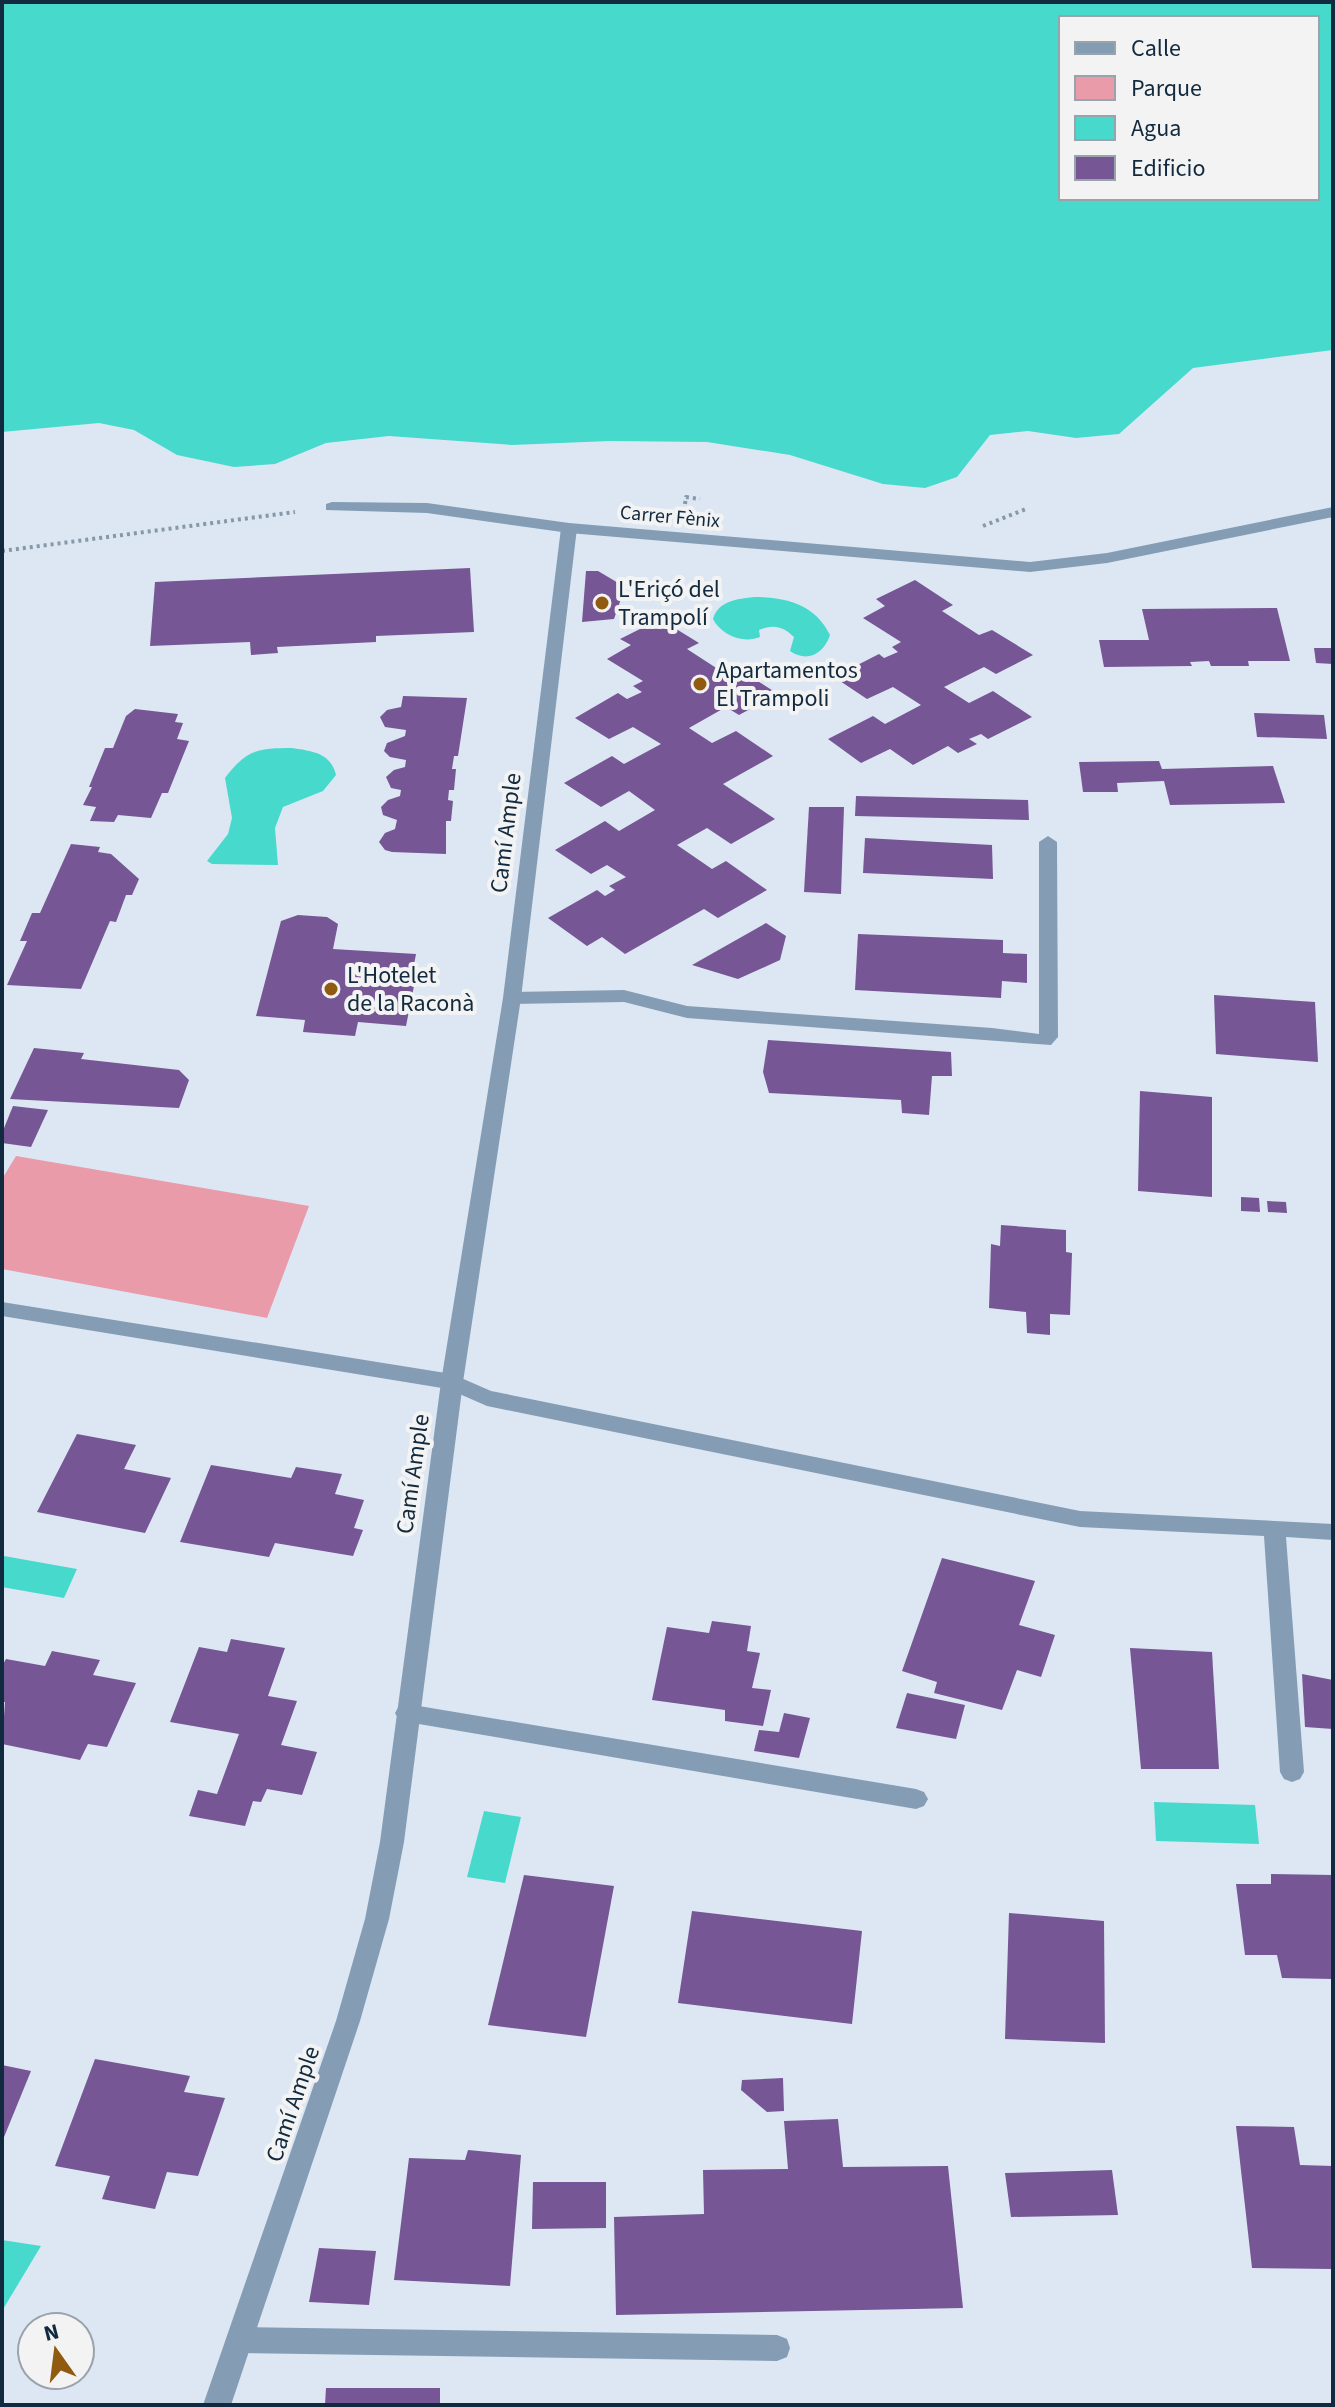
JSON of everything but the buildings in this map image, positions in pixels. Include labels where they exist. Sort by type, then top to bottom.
[{"type":"street","name":"Carrer Fènix","points":[[332,507],[427,508],[569,528],[1030,567],[1107,558],[1333,512]]},
{"type":"street","name":"Camí Ample","points":[[217,2405],[348,2021],[377,1919],[392,1842],[452,1382],[512,998],[569,528]]},
{"type":"street","points":[[512,998],[624,996],[687,1012],[992,1034],[1044,1041],[1049,1037],[1048,842]]},
{"type":"street","points":[[2,1309],[452,1382],[487,1398],[1080,1519],[1333,1532]]},
{"type":"street","points":[[1274,1528],[1292,1772]]},
{"type":"street","points":[[407,1713],[916,1799]]},
{"type":"street","points":[[241,2340],[777,2348]]},
{"type":"path","points":[[2,551],[332,507]]},
{"type":"path","points":[[987,522],[1026,509]]},
{"type":"green space","points":[[16,1156],[309,1206],[267,1318],[2,1269],[2,1179]]},
{"type":"water","points":[[2,2],[1333,2],[1333,350],[1193,368],[1119,434],[1076,438],[1028,431],[990,435],[957,477],[925,488],[883,484],[790,455],[707,442],[610,441],[512,445],[389,436],[326,443],[275,464],[234,467],[177,455],[134,430],[99,423],[2,432]]},
{"type":"water","points":[[754,597],[788,601],[808,609],[824,624],[830,635],[824,647],[814,655],[796,655],[790,651],[794,637],[782,628],[764,628],[759,630],[760,637],[753,639],[740,639],[721,630],[713,619],[719,608],[735,600]]},
{"type":"water","points":[[292,748],[325,758],[336,775],[323,791],[283,807],[275,828],[278,865],[212,864],[207,861],[228,834],[232,818],[225,778],[254,752]]},
{"type":"water","points":[[4,1556],[77,1569],[64,1598],[2,1587]]},
{"type":"water","points":[[1154,1802],[1255,1805],[1259,1844],[1156,1841]]},
{"type":"water","points":[[484,1811],[521,1817],[505,1883],[467,1877]]},
{"type":"water","points":[[2,2240],[41,2246],[2,2311]]},
{"type":"place","name":"L'Eriçó del Trampolí","points":[[602,603]]},
{"type":"place","name":"Apartamentos El Trampoli","points":[[700,684]]},
{"type":"place","name":"L'Hotelet de la Raconà","points":[[331,989]]}]
